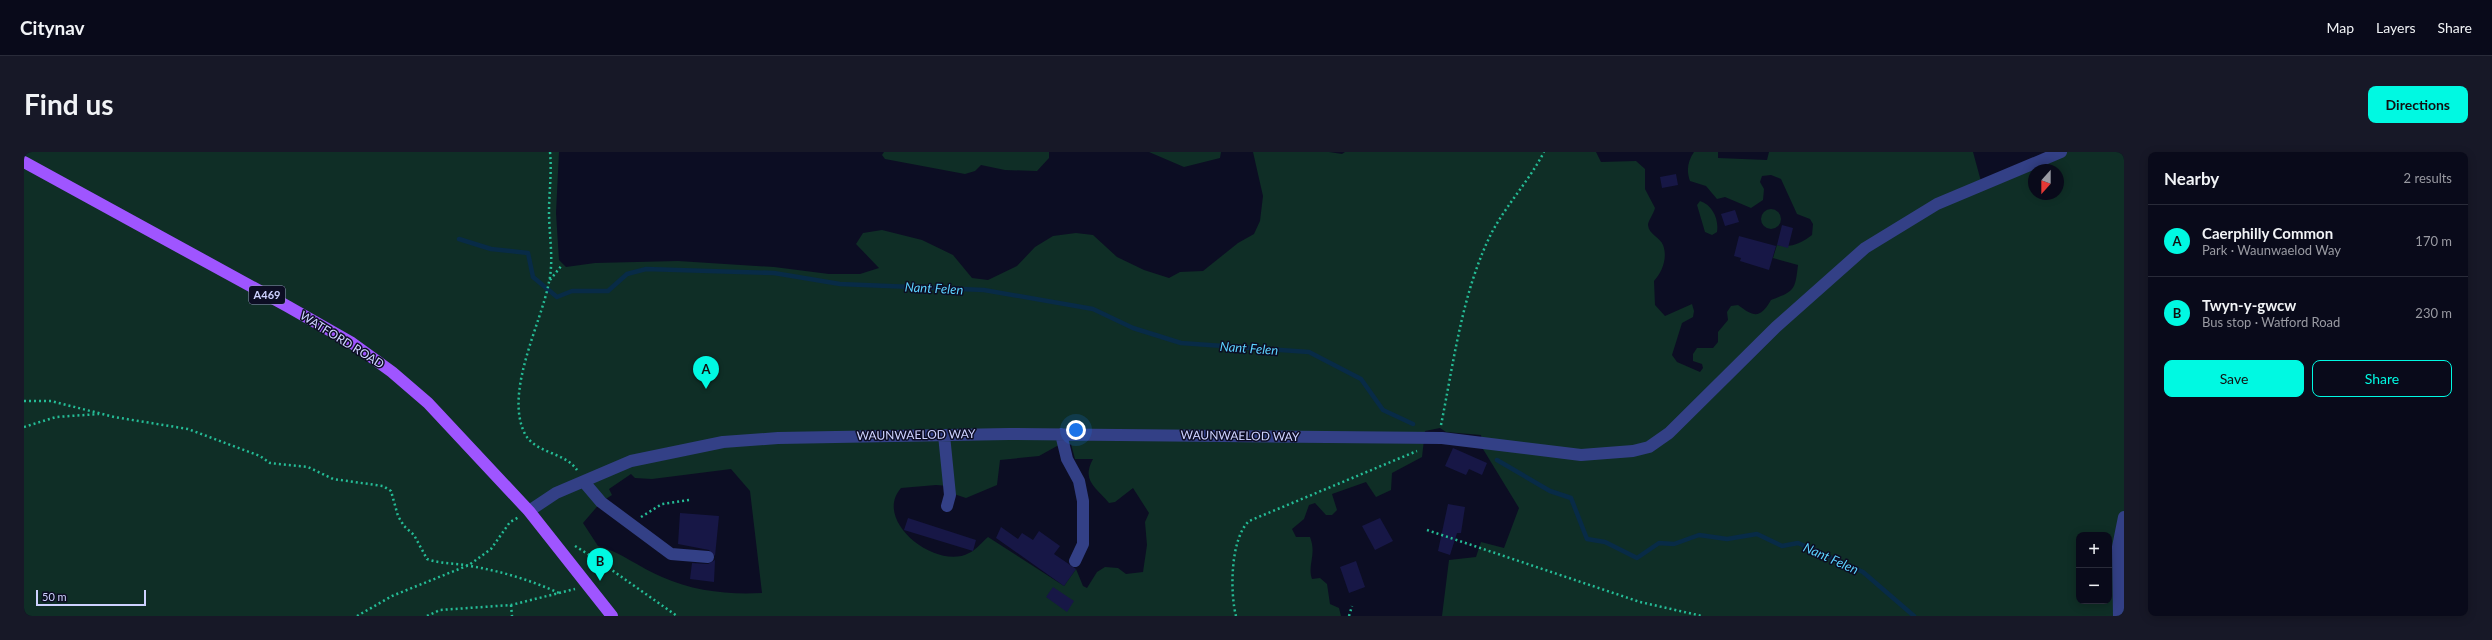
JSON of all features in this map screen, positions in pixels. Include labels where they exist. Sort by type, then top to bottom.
[{"type":"main road","name":"WATFORD ROAD","points":[[24,162],[352,343],[392,372],[428,403],[589,585],[612,616]]},
{"type":"street","name":"WAUNWAELOD WAY","points":[[524,513],[556,493],[631,461],[666,452],[723,442],[778,438],[1061,434],[1437,438],[1581,455],[1633,451],[1649,447],[1660,441],[1681,423],[1776,327],[1865,248],[1937,204],[2061,152]]},
{"type":"street","points":[[1061,434],[1067,459],[1079,481],[1084,501],[1083,544],[1075,561]]},
{"type":"street","points":[[944,435],[950,495],[947,506]]},
{"type":"street","points":[[584,482],[601,502],[671,554],[708,557]]},
{"type":"street","points":[[2119,616],[2118,547],[2124,517]]},
{"type":"path","points":[[550,152],[552,184],[549,211],[550,282]]},
{"type":"path","points":[[1236,616],[1233,584],[1234,561],[1239,536],[1243,526],[1248,521],[1402,459],[1427,446],[1437,438],[1462,316],[1478,264],[1492,233],[1544,152]]},
{"type":"path","points":[[562,265],[550,282],[528,348],[520,396],[521,418],[524,432],[531,442],[562,457],[574,467],[584,482]]},
{"type":"path","points":[[24,401],[52,401],[102,414],[188,429],[260,456],[270,463],[308,467],[333,479],[383,486],[391,491],[398,516],[404,526],[414,535],[427,559],[441,564],[469,566],[513,575],[559,593]]},
{"type":"path","points":[[24,427],[56,417],[102,414]]},
{"type":"path","points":[[631,524],[662,504],[688,500]]},
{"type":"path","points":[[357,616],[392,596],[469,566],[491,549],[510,522],[524,513]]},
{"type":"path","points":[[1427,530],[1640,602],[1702,616]]},
{"type":"path","points":[[569,543],[599,561],[676,616]]},
{"type":"path","points":[[427,616],[440,610],[511,605],[589,585]]},
{"type":"path","points":[[511,605],[512,616]]},
{"type":"path","points":[[1349,616],[1352,606]]},
{"type":"green space","points":[[24,152],[559,152],[556,213],[559,260],[566,267],[595,263],[678,261],[774,267],[829,274],[860,274],[879,268],[856,244],[863,233],[882,230],[922,240],[953,255],[972,278],[988,280],[1017,266],[1035,247],[1053,236],[1076,233],[1093,235],[1117,257],[1144,270],[1169,278],[1180,272],[1203,271],[1238,243],[1254,234],[1260,221],[1263,196],[1253,152],[1329,152],[1342,154],[1345,152],[1596,152],[1601,162],[1636,161],[1645,169],[1645,189],[1655,208],[1648,225],[1650,231],[1662,242],[1665,255],[1662,269],[1654,281],[1655,305],[1665,316],[1692,304],[1694,311],[1693,317],[1682,323],[1672,355],[1677,362],[1700,372],[1703,368],[1702,364],[1693,361],[1693,354],[1697,348],[1713,348],[1718,342],[1718,332],[1728,320],[1727,312],[1731,306],[1738,305],[1748,312],[1756,314],[1760,313],[1771,300],[1789,292],[1796,280],[1798,265],[1773,258],[1777,245],[1791,246],[1803,241],[1812,235],[1813,224],[1810,219],[1797,214],[1781,179],[1771,175],[1762,176],[1760,182],[1764,189],[1763,200],[1751,208],[1725,197],[1717,199],[1706,186],[1690,181],[1688,166],[1694,152],[1718,152],[1718,158],[1767,160],[1769,152],[1973,152],[1982,185],[2028,166],[2028,200],[2064,200],[2064,164],[2032,164],[2061,152],[2124,152],[2124,616],[1442,616],[1449,560],[1476,557],[1481,542],[1504,548],[1519,508],[1483,449],[1481,435],[1446,432],[1440,428],[1425,431],[1422,457],[1392,473],[1391,490],[1376,497],[1366,482],[1332,494],[1337,510],[1332,515],[1326,515],[1315,503],[1309,505],[1304,519],[1292,529],[1296,537],[1310,537],[1313,549],[1311,569],[1312,579],[1320,578],[1327,584],[1330,604],[1339,608],[1341,616],[24,616]],"holes":[[[1071,444],[1075,459],[1093,459],[1090,467],[1089,478],[1095,488],[1109,503],[1115,502],[1133,488],[1149,513],[1145,522],[1147,545],[1143,572],[1126,574],[1118,568],[1105,567],[1097,572],[1087,588],[1083,586],[1076,569],[1064,586],[988,537],[972,552],[956,557],[941,555],[926,549],[912,540],[901,528],[895,515],[894,501],[901,488],[936,485],[949,486],[954,494],[966,498],[997,485],[1000,460],[1039,456],[1057,446]],[[731,469],[750,491],[762,593],[724,593],[699,589],[674,582],[615,552],[598,546],[583,523],[601,502],[612,495],[609,489],[631,474],[635,478],[652,479]]]},
{"type":"green space","points":[[884,152],[1049,152],[1049,158],[1037,171],[1005,170],[981,165],[975,171],[965,174],[885,159],[882,155]]},
{"type":"green space","points":[[1149,152],[1221,152],[1220,158],[1184,167]]},
{"type":"green space","points":[[1700,201],[1712,209],[1716,218],[1717,232],[1712,235],[1705,232],[1697,205]]},
{"type":"green space","points":[[1771,209],[1778,212],[1781,219],[1778,226],[1771,229],[1764,226],[1761,219],[1764,212]]},
{"type":"building","points":[[1676,174],[1678,185],[1662,188],[1660,177]]},
{"type":"building","points":[[1735,210],[1739,222],[1725,226],[1721,214]]},
{"type":"building","points":[[1782,225],[1793,228],[1788,248],[1777,245]]},
{"type":"building","points":[[1739,236],[1776,246],[1769,270],[1740,261],[1741,258],[1734,256]]},
{"type":"building","points":[[1453,448],[1487,463],[1482,475],[1469,469],[1466,475],[1445,466]]},
{"type":"building","points":[[1448,504],[1465,507],[1461,533],[1457,533],[1450,555],[1438,551]]},
{"type":"building","points":[[680,513],[719,516],[715,556],[709,550],[678,544]]},
{"type":"building","points":[[908,518],[976,540],[973,551],[904,530]]},
{"type":"building","points":[[1380,518],[1393,541],[1375,550],[1362,526]]},
{"type":"building","points":[[1001,527],[1018,539],[1022,533],[1033,540],[1039,531],[1060,546],[1054,554],[1076,569],[1064,586],[996,538]]},
{"type":"building","points":[[715,560],[714,582],[690,579],[692,563],[708,564]]},
{"type":"building","points":[[1356,561],[1365,587],[1349,593],[1340,567]]},
{"type":"building","points":[[1053,587],[1074,601],[1067,612],[1046,597]]},
{"type":"waterway","name":"Nant Felen","points":[[459,239],[491,249],[528,253],[533,277],[557,297],[572,291],[608,291],[627,274],[646,269],[774,273],[840,284],[984,290],[1093,309],[1133,328],[1181,343],[1309,352],[1361,379],[1383,410],[1413,424]]},
{"type":"waterway","name":"Nant Felen","points":[[1497,460],[1550,491],[1571,498],[1587,539],[1605,542],[1637,558],[1659,543],[1674,544],[1699,535],[1727,539],[1757,534],[1782,546],[1798,543],[1863,572],[1914,616]]},
{"type":"place","name":"Caerphilly Common","points":[[706,389]]},
{"type":"place","name":"Twyn-y-gwcw","points":[[600,581]]}]
